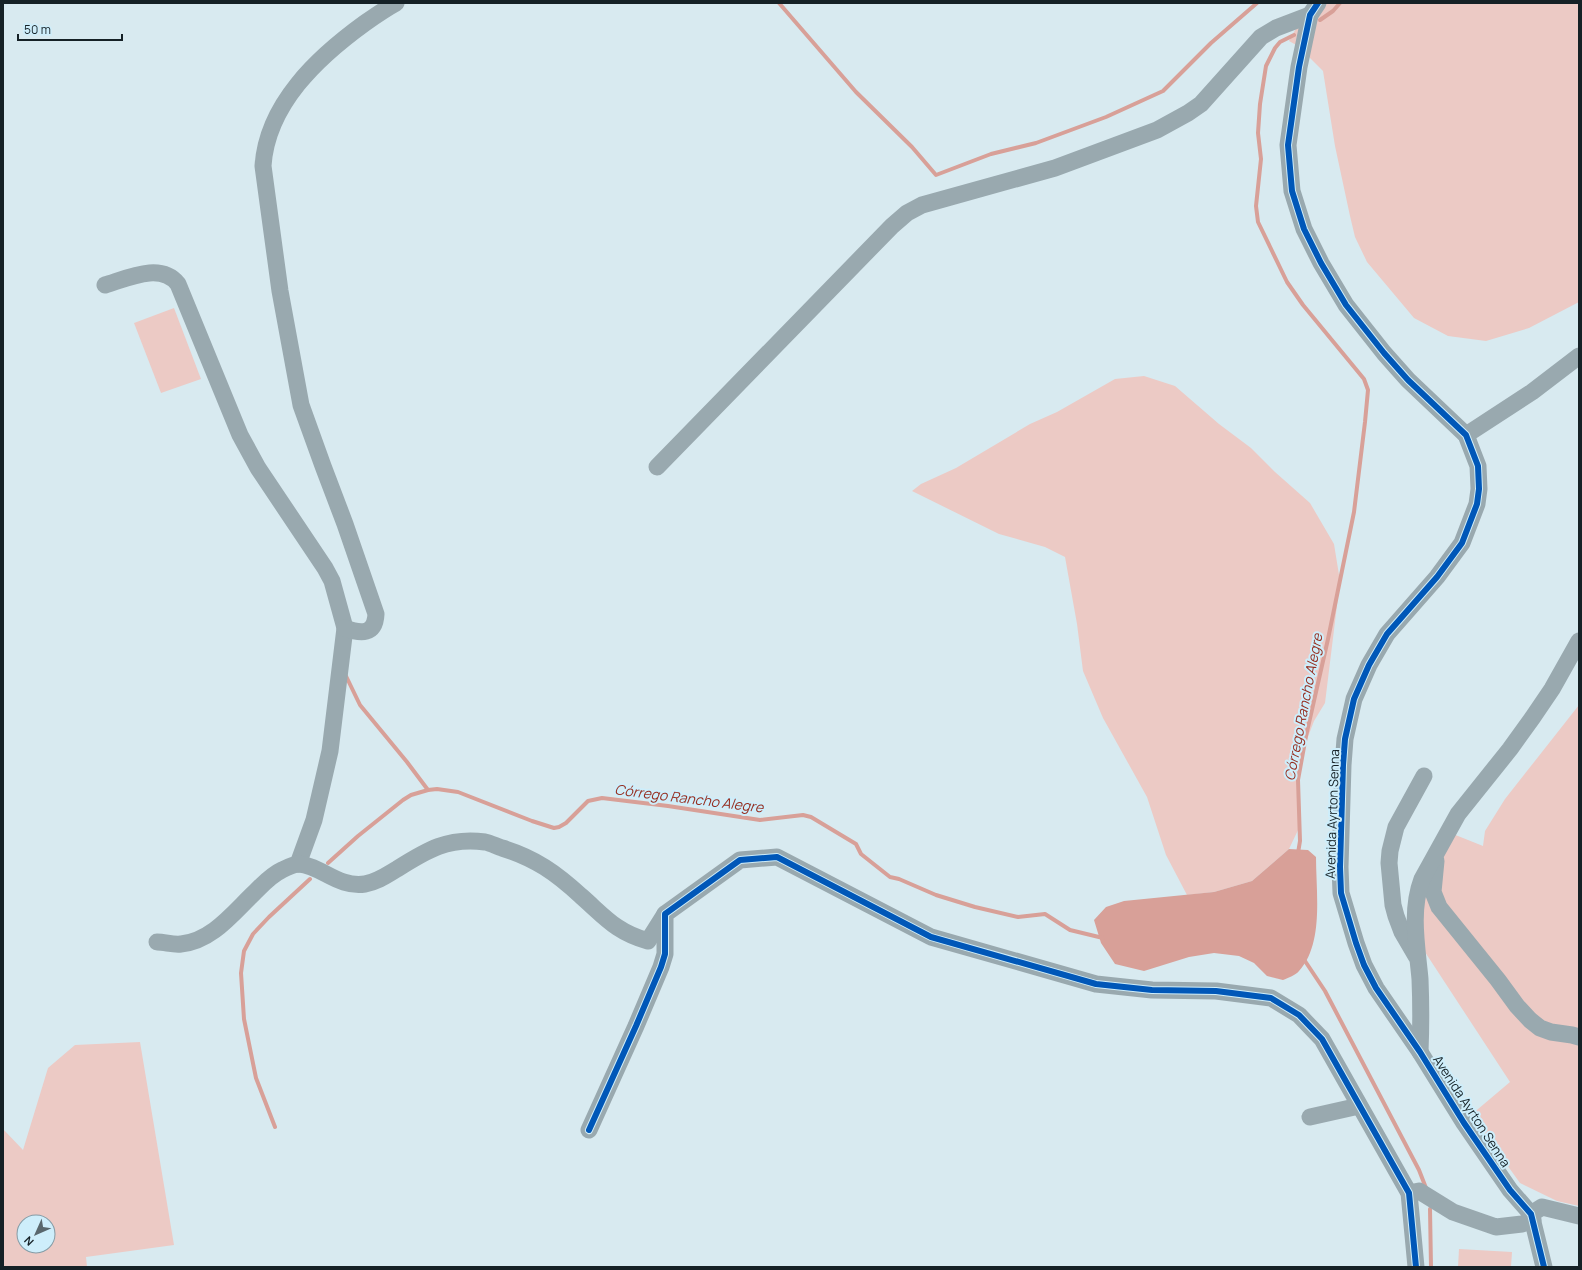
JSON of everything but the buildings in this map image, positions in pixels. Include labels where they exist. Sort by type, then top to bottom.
[{"type":"street","points":[[345,628],[361,632],[368,631],[376,621],[376,614],[345,524],[301,405],[280,291],[264,173],[264,154],[270,129],[276,116],[301,79],[321,58],[352,32],[396,3]]},
{"type":"street","points":[[657,467],[892,226],[907,213],[922,205],[1054,168],[1157,130],[1201,104],[1261,36],[1314,9]]},
{"type":"street","name":"Avenida Ayrton Senna","points":[[1314,9],[1299,67],[1288,145],[1292,191],[1304,229],[1321,263],[1346,305],[1384,353],[1408,380],[1466,435],[1478,466],[1479,489],[1477,504],[1462,543],[1437,577],[1387,634],[1369,665],[1354,699],[1345,739],[1343,765],[1340,867],[1341,893],[1356,943],[1367,971],[1376,988],[1420,1052],[1464,1123],[1510,1190],[1532,1217],[1544,1267]]},
{"type":"street","points":[[105,284],[140,275],[160,272],[173,278],[178,284],[240,435],[258,468],[325,568],[332,581],[345,628],[330,751],[314,820],[298,864]]},
{"type":"street","points":[[1466,435],[1532,392],[1579,356]]},
{"type":"street","points":[[1420,1052],[1421,1012],[1415,911],[1418,890],[1427,869],[1437,854],[1458,814],[1510,749],[1533,717],[1552,689],[1579,641]]},
{"type":"street","points":[[1418,958],[1402,932],[1396,916],[1389,863],[1390,851],[1396,827],[1424,776]]},
{"type":"street","points":[[157,942],[179,944],[189,943],[204,937],[223,924],[265,882],[282,870],[298,864],[338,880],[352,884],[365,884],[379,880],[430,849],[448,843],[466,840],[486,843],[528,856],[566,882],[618,928],[632,936],[648,941],[665,914],[740,860],[777,857],[931,937],[1096,984],[1152,990],[1216,991],[1270,998],[1299,1015],[1322,1039],[1409,1193],[1416,1267]]},
{"type":"street","points":[[1437,854],[1433,892],[1439,907],[1448,919],[1530,1020],[1540,1028],[1551,1032],[1579,1037]]},
{"type":"street","points":[[590,1130],[661,967],[665,954],[665,914]]},
{"type":"street","points":[[1310,1117],[1359,1106]]},
{"type":"street","points":[[1409,1193],[1419,1191],[1453,1212],[1496,1227],[1522,1224],[1542,1207],[1579,1216]]},
{"type":"shaded area","points":[[1310,3],[1579,3],[1579,302],[1529,328],[1486,341],[1448,336],[1414,318],[1367,262],[1355,237],[1335,146],[1323,71],[1298,46],[1289,41]]},
{"type":"shaded area","points":[[174,308],[201,379],[161,393],[134,323]]},
{"type":"shaded area","points":[[1144,376],[1175,386],[1219,424],[1251,448],[1310,503],[1334,544],[1340,581],[1325,703],[1314,721],[1303,750],[1298,776],[1299,828],[1289,849],[1252,881],[1214,892],[1187,895],[1166,855],[1147,797],[1103,718],[1083,671],[1077,624],[1065,557],[1045,547],[999,534],[912,491],[921,484],[956,468],[1030,424],[1057,412],[1115,379]]},
{"type":"shaded area","points":[[1579,705],[1579,1206],[1557,1201],[1520,1183],[1471,1115],[1510,1082],[1423,949],[1420,887],[1453,834],[1483,846],[1485,831],[1505,799]]},
{"type":"shaded area","points":[[1289,849],[1308,850],[1316,857],[1317,917],[1315,932],[1307,960],[1299,971],[1292,976],[1283,980],[1267,976],[1254,963],[1239,956],[1214,953],[1189,957],[1144,971],[1115,964],[1101,943],[1094,920],[1106,907],[1124,901],[1214,892],[1252,881]]},
{"type":"shaded area","points":[[140,1042],[174,1245],[86,1257],[87,1267],[3,1267],[3,1129],[23,1150],[48,1068],[75,1045]]},
{"type":"shaded area","points":[[1459,1249],[1512,1252],[1511,1267],[1458,1267]]},
{"type":"waterway","points":[[779,3],[856,92],[912,147],[936,175],[991,154],[1036,143],[1106,117],[1163,91],[1211,43],[1257,3]]},
{"type":"waterway","name":"Córrego Rancho Alegre","points":[[1320,20],[1333,11],[1340,3]]},
{"type":"waterway","name":"Córrego Rancho Alegre","points":[[1294,35],[1280,42],[1275,48],[1266,66],[1260,104],[1258,133],[1261,159],[1256,206],[1258,222],[1287,282],[1303,305],[1364,379],[1368,390],[1354,512],[1298,780],[1300,841],[1298,853]]},
{"type":"waterway","points":[[345,674],[360,705],[428,790]]},
{"type":"waterway","name":"Córrego Rancho Alegre","points":[[328,863],[358,836],[403,800],[411,795],[437,789],[458,792],[554,828],[566,823],[588,801],[602,798],[760,820],[803,815],[811,817],[856,844],[861,854],[890,877],[899,879],[936,895],[975,907],[1018,917],[1045,914],[1070,930],[1103,938]]},
{"type":"waterway","name":"Córrego Rancho Alegre","points":[[275,1127],[256,1078],[244,1019],[241,973],[244,951],[253,934],[310,879]]},
{"type":"waterway","points":[[1303,958],[1325,991],[1419,1170],[1426,1188]]},
{"type":"waterway","points":[[1430,1209],[1431,1267]]},
{"type":"cycle path","points":[[1318,3],[1310,15],[1299,67],[1288,145],[1292,191],[1304,229],[1321,263],[1346,305],[1384,353],[1408,380],[1466,435],[1478,466],[1479,489],[1477,504],[1462,543],[1437,577],[1387,634],[1369,665],[1354,699],[1345,739],[1343,765],[1340,867],[1341,893],[1364,965],[1376,988],[1420,1052],[1464,1123],[1510,1190],[1531,1214],[1544,1267]]},
{"type":"cycle path","points":[[589,1130],[661,967],[665,954],[665,914],[740,860],[777,857],[931,937],[1096,984],[1152,990],[1216,991],[1271,998],[1299,1015],[1322,1039],[1409,1193],[1416,1267]]}]
